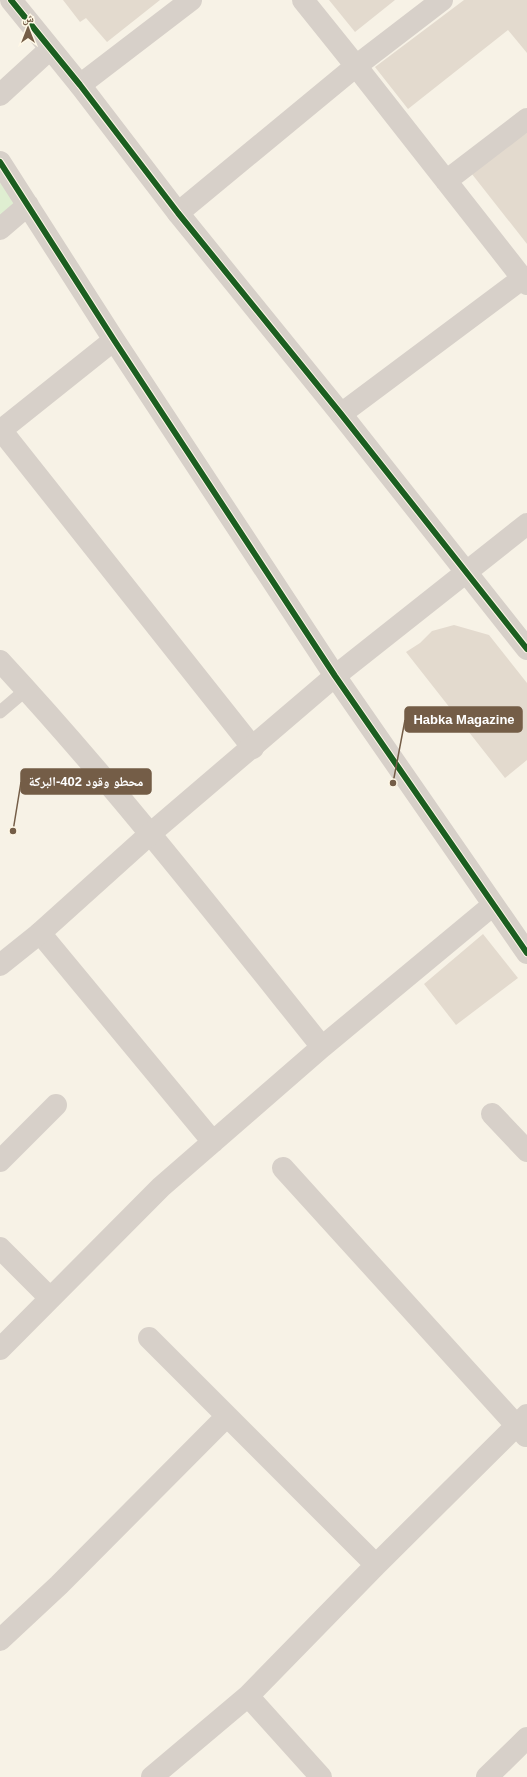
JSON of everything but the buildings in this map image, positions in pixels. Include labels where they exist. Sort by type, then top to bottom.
[{"type":"street","points":[[11,0],[80,86],[178,213],[341,414],[527,650]]},
{"type":"street","points":[[80,86],[191,0]]},
{"type":"street","points":[[302,0],[356,66],[525,281],[341,414]]},
{"type":"street","points":[[178,213],[356,66],[442,0]]},
{"type":"street","points":[[0,95],[50,49]]},
{"type":"street","points":[[446,181],[527,119]]},
{"type":"street","points":[[0,162],[114,340],[334,676],[527,953]]},
{"type":"street","points":[[0,229],[28,205]]},
{"type":"street","points":[[114,340],[1,431],[253,748]]},
{"type":"street","points":[[0,965],[40,933],[150,834],[253,748],[334,676],[527,524]]},
{"type":"street","points":[[0,660],[150,834],[322,1047]]},
{"type":"street","points":[[0,1349],[161,1187],[322,1047],[493,905]]},
{"type":"street","points":[[40,933],[213,1142]]},
{"type":"street","points":[[0,1161],[56,1105]]},
{"type":"street","points":[[492,1114],[527,1150]]},
{"type":"street","points":[[152,1777],[248,1696],[376,1565],[524,1426],[283,1168]]},
{"type":"street","points":[[0,1248],[50,1298]]},
{"type":"street","points":[[148,1338],[376,1565]]},
{"type":"street","points":[[0,1640],[58,1585],[227,1416]]},
{"type":"street","points":[[248,1696],[321,1777]]},
{"type":"street","points":[[488,1777],[527,1738]]},
{"type":"lane","points":[[0,712],[27,690]]},
{"type":"green space","points":[[0,173],[25,205],[0,226]]},
{"type":"cycle path","points":[[11,0],[80,85],[178,213],[341,414],[527,649]]},
{"type":"cycle path","points":[[0,162],[114,340],[335,676],[527,953]]},
{"type":"place","name":"Habka Magazine","points":[[393,783]]},
{"type":"place","name":"محطو وقود 402-البركة","points":[[13,831]]}]
